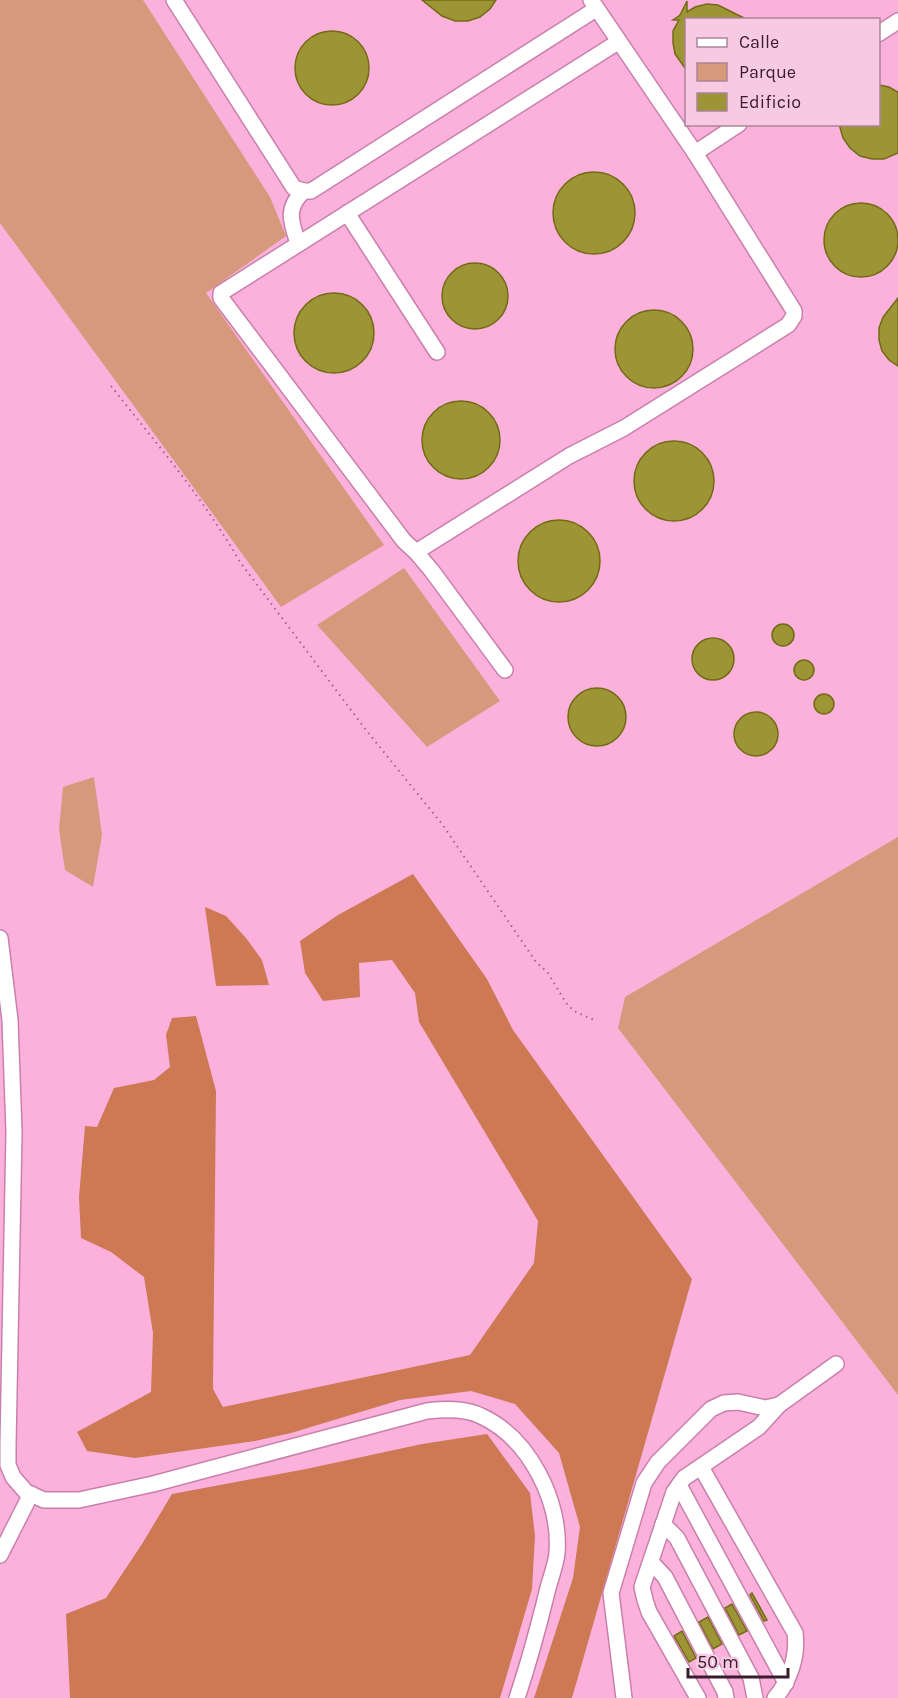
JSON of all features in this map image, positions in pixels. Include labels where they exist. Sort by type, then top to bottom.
[{"type":"lane","points":[[174,0],[294,188],[304,191],[311,191],[594,4],[695,153],[794,310],[794,316],[788,325],[624,428],[569,456],[416,552]]},
{"type":"lane","points":[[880,33],[898,21]]},
{"type":"lane","points":[[505,670],[416,552],[404,541],[221,298],[221,293],[618,42]]},
{"type":"lane","points":[[695,153],[736,126]]},
{"type":"lane","points":[[298,243],[292,225],[291,206],[304,191]]},
{"type":"lane","points":[[347,213],[437,352]]},
{"type":"lane","points":[[0,938],[10,1020],[14,1132],[8,1465],[13,1477],[26,1492],[44,1500],[79,1500],[153,1484],[427,1411],[445,1408],[479,1414],[498,1425],[521,1448],[538,1473],[551,1506],[556,1530],[557,1553],[542,1614],[516,1698]]},
{"type":"lane","points":[[698,1698],[645,1600],[642,1587],[674,1492],[684,1478],[759,1427],[779,1405],[836,1364]]},
{"type":"lane","points":[[624,1698],[611,1593],[644,1483],[658,1462],[711,1409],[738,1402],[765,1408],[779,1405]]},
{"type":"lane","points":[[701,1467],[795,1633],[797,1647],[786,1683],[776,1698]]},
{"type":"lane","points":[[679,1485],[786,1683]]},
{"type":"lane","points":[[0,1555],[31,1494]]},
{"type":"lane","points":[[663,1524],[677,1538],[752,1678],[754,1698]]},
{"type":"lane","points":[[651,1562],[665,1577],[725,1692],[726,1698]]},
{"type":"path","points":[[111,386],[191,488],[227,538],[240,562],[366,730],[442,824],[536,962],[548,974],[567,1003],[574,1011],[594,1020]]},
{"type":"green space","points":[[0,0],[143,0],[270,197],[286,236],[206,293],[384,545],[281,607],[0,223]]},
{"type":"green space","points":[[404,568],[500,701],[427,747],[317,625]]},
{"type":"green space","points":[[94,777],[102,835],[93,887],[65,870],[59,829],[63,787]]},
{"type":"green space","points":[[898,837],[898,1395],[618,1028],[625,997]]},
{"type":"shaded area","points":[[413,874],[487,979],[513,1030],[692,1279],[572,1698],[534,1698],[573,1578],[580,1527],[559,1453],[515,1404],[471,1391],[400,1400],[291,1433],[255,1441],[135,1458],[87,1451],[77,1432],[151,1392],[153,1333],[144,1277],[111,1252],[81,1238],[79,1197],[85,1126],[97,1127],[114,1088],[154,1080],[170,1067],[166,1035],[172,1018],[196,1016],[216,1091],[213,1389],[223,1407],[470,1355],[534,1263],[538,1221],[419,1022],[415,993],[392,960],[359,963],[360,997],[323,1001],[305,973],[300,941],[338,915]]},
{"type":"shaded area","points":[[205,907],[226,916],[246,938],[262,960],[269,985],[216,986]]},
{"type":"shaded area","points":[[487,1434],[530,1493],[535,1536],[532,1589],[500,1698],[70,1698],[66,1614],[106,1598],[172,1494],[422,1444]]},
{"type":"building","points":[[422,0],[496,0],[480,17],[468,21],[455,21],[442,16]]},
{"type":"building","points":[[687,1],[687,12],[707,4],[718,5],[744,18],[685,18],[685,68],[675,54],[673,43],[673,31],[679,20],[673,20],[680,15]]},
{"type":"building","points":[[325,31],[339,31],[353,37],[363,47],[369,61],[369,75],[363,89],[353,99],[339,105],[325,105],[311,99],[301,89],[295,75],[295,61],[301,47],[311,37]]},
{"type":"building","points":[[880,85],[898,92],[898,153],[884,159],[860,156],[843,138],[840,126],[880,126]]},
{"type":"building","points":[[594,172],[610,175],[623,184],[632,197],[635,213],[632,229],[623,242],[610,251],[594,254],[578,251],[565,242],[556,229],[553,213],[556,197],[565,184],[578,175]]},
{"type":"building","points":[[861,203],[875,206],[887,214],[895,226],[898,240],[895,254],[887,266],[875,274],[861,277],[847,274],[835,266],[827,254],[824,240],[827,226],[835,214],[847,206]]},
{"type":"building","points":[[475,263],[488,265],[498,273],[506,283],[508,296],[506,309],[498,319],[488,327],[475,329],[462,327],[452,319],[444,309],[442,296],[444,283],[452,273],[462,265]]},
{"type":"building","points":[[334,293],[349,296],[362,305],[371,318],[374,333],[371,348],[362,361],[349,370],[334,373],[319,370],[306,361],[297,348],[294,333],[297,318],[306,305],[319,296]]},
{"type":"building","points":[[898,298],[898,366],[882,351],[879,328],[883,317]]},
{"type":"building","points":[[654,310],[669,313],[681,322],[690,334],[693,349],[690,364],[681,376],[669,385],[654,388],[639,385],[627,376],[618,364],[615,349],[618,334],[627,322],[639,313]]},
{"type":"building","points":[[461,401],[476,404],[493,418],[500,440],[497,455],[483,472],[461,479],[446,476],[429,462],[422,440],[425,425],[439,408]]},
{"type":"building","points":[[674,441],[689,444],[702,453],[711,466],[714,481],[711,496],[702,509],[689,518],[674,521],[659,518],[646,509],[637,496],[634,481],[637,466],[646,453],[659,444]]},
{"type":"building","points":[[559,520],[575,523],[588,532],[597,545],[600,561],[597,577],[588,590],[575,599],[559,602],[543,599],[530,590],[521,577],[518,561],[521,545],[530,532],[543,523]]},
{"type":"building","points":[[783,624],[793,631],[794,635],[787,645],[783,646],[773,639],[772,635],[779,625]]},
{"type":"building","points":[[713,638],[721,639],[728,644],[733,651],[733,667],[728,674],[721,679],[713,680],[705,679],[698,674],[693,667],[692,659],[693,651],[698,644],[705,639]]},
{"type":"building","points":[[800,660],[808,660],[814,666],[814,674],[808,680],[800,680],[794,674],[794,666]]},
{"type":"building","points":[[591,688],[603,688],[618,696],[626,711],[626,723],[618,738],[603,746],[591,746],[576,738],[568,723],[568,711],[576,696]]},
{"type":"building","points":[[820,694],[828,694],[834,700],[834,708],[828,714],[820,714],[814,708],[814,700]]},
{"type":"building","points":[[756,712],[771,719],[778,734],[771,749],[756,756],[741,749],[734,734],[741,719]]},
{"type":"building","points":[[752,1593],[767,1620],[764,1621],[750,1595]]},
{"type":"building","points":[[732,1604],[747,1631],[739,1635],[725,1608]]},
{"type":"building","points":[[708,1617],[722,1644],[713,1649],[699,1622]]},
{"type":"building","points":[[682,1631],[696,1658],[689,1662],[674,1636]]}]
